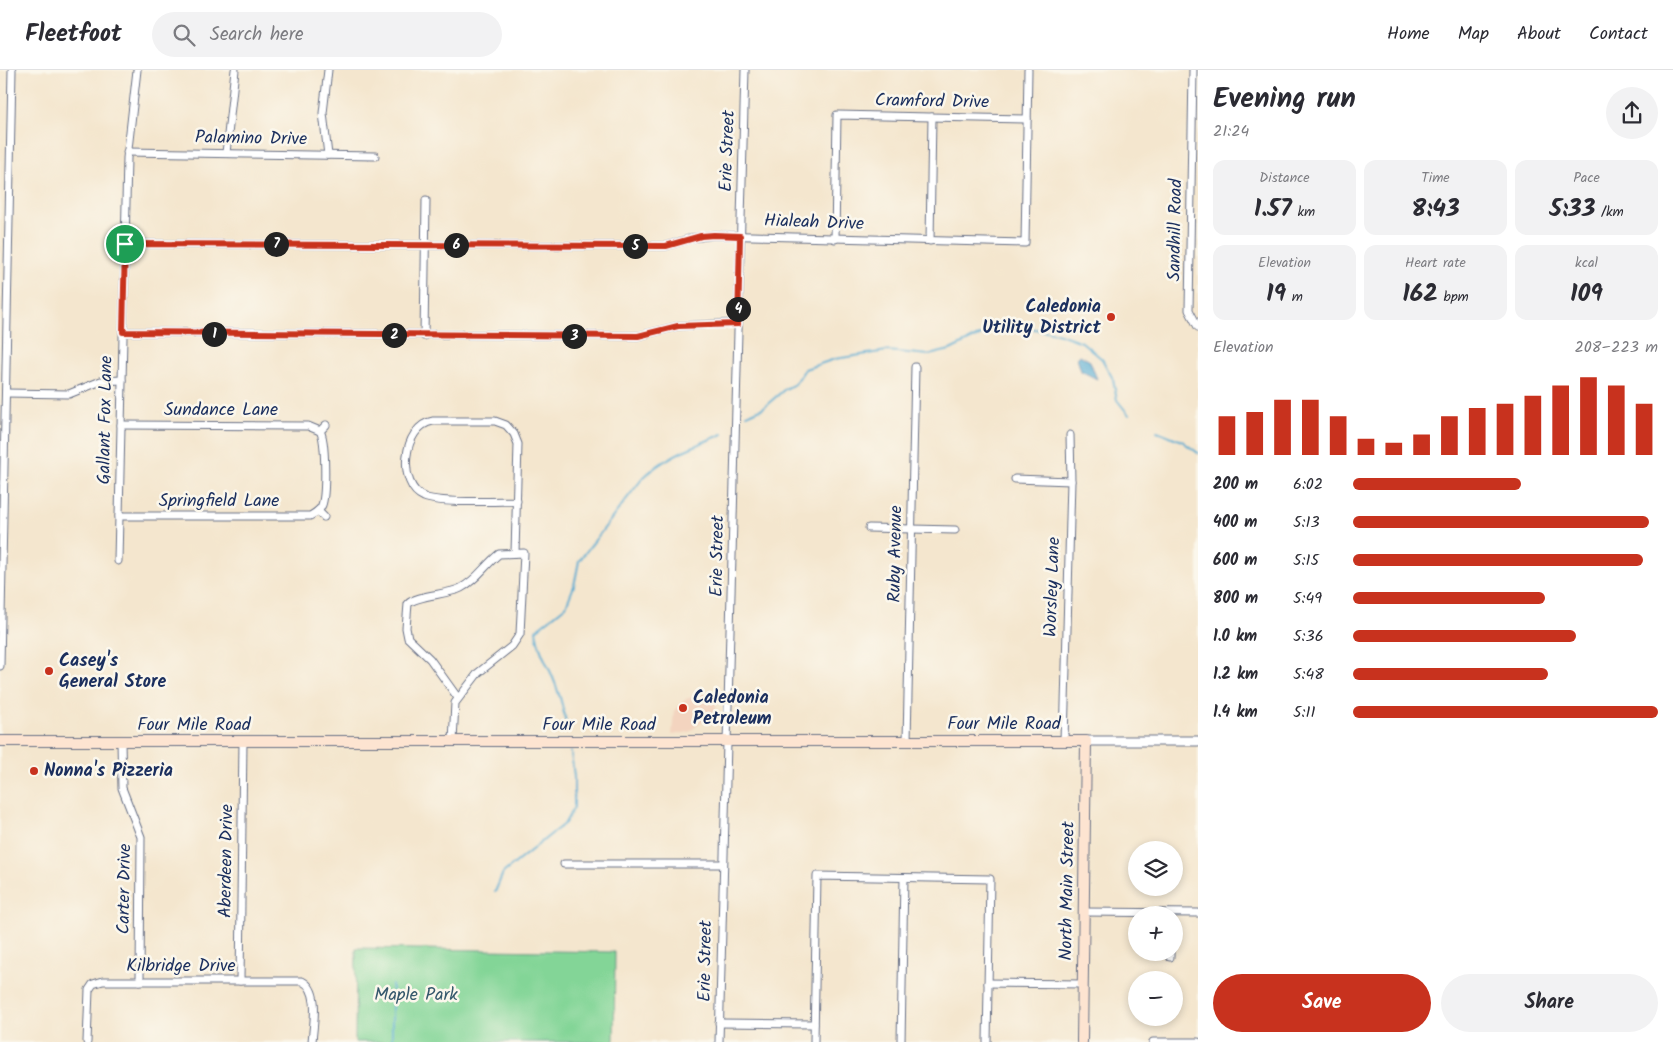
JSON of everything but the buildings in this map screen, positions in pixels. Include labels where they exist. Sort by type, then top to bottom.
[{"type":"main road","name":"Four Mile Road","points":[[0,740],[1086,741]]},
{"type":"main road","name":"North Main Street","points":[[1082,1042],[1086,741]]},
{"type":"street","points":[[0,666],[2,470],[6,393],[12,70]]},
{"type":"street","name":"Gallant Fox Lane","points":[[118,561],[127,152],[136,70]]},
{"type":"street","points":[[226,153],[235,70]]},
{"type":"street","points":[[328,70],[323,113],[328,155]]},
{"type":"street","name":"Erie Street","points":[[719,1042],[722,864],[728,741],[745,70]]},
{"type":"street","points":[[1027,119],[1028,70]]},
{"type":"street","name":"Sandhill Road","points":[[1193,70],[1190,310],[1198,327]]},
{"type":"street","name":"Cramford Drive","points":[[834,239],[837,115],[1027,119]]},
{"type":"street","points":[[930,241],[932,117]]},
{"type":"street","name":"Hialeah Drive","points":[[125,244],[666,246],[701,236],[1024,243],[1027,119]]},
{"type":"street","name":"Palamino Drive","points":[[127,152],[375,156]]},
{"type":"street","points":[[424,336],[426,200]]},
{"type":"street","points":[[123,332],[424,336],[638,336],[678,326],[738,324]]},
{"type":"street","name":"Ruby Avenue","points":[[907,741],[915,367]]},
{"type":"street","points":[[6,393],[69,394],[101,381],[122,380]]},
{"type":"street","points":[[515,553],[517,501],[518,444],[514,434],[506,425],[495,421],[433,421],[421,425],[412,436],[409,445],[408,479],[419,494],[433,500],[517,501]]},
{"type":"street","name":"Sundance Lane","points":[[121,425],[308,426],[320,431]]},
{"type":"street","points":[[324,517],[318,511],[323,501],[324,462],[324,438],[320,431],[326,425]]},
{"type":"street","name":"Worsley Lane","points":[[1064,741],[1072,481],[1070,435]]},
{"type":"street","points":[[1015,479],[1072,481]]},
{"type":"street","name":"Springfield Lane","points":[[119,516],[307,516],[318,511]]},
{"type":"street","points":[[869,528],[955,530]]},
{"type":"street","points":[[453,741],[454,708],[458,698],[478,673],[512,646],[520,634],[524,553],[499,554],[479,576],[461,588],[439,596],[415,598],[407,608],[408,638],[430,659],[458,698]]},
{"type":"street","name":"Carter Drive","points":[[121,741],[122,788],[142,837],[140,981]]},
{"type":"street","name":"Aberdeen Drive","points":[[240,981],[243,741]]},
{"type":"street","name":"Four Mile Road","points":[[1086,741],[1198,741]]},
{"type":"street","points":[[564,864],[722,864]]},
{"type":"street","points":[[814,1042],[817,876],[990,880],[987,1042]]},
{"type":"street","points":[[900,1042],[904,878]]},
{"type":"street","points":[[1084,912],[1128,913]]},
{"type":"street","points":[[1183,914],[1198,913]]},
{"type":"street","name":"Kilbridge Drive","points":[[87,1042],[88,995],[91,987],[96,982],[140,981],[302,981],[312,989],[312,1042]]},
{"type":"street","points":[[988,983],[1083,984]]},
{"type":"street","points":[[719,1023],[814,1024]]},
{"type":"street","points":[[1152,1042],[1198,1042]]},
{"type":"shaded area","name":"Caledonia Petroleum","points":[[710,691],[716,693],[716,711],[689,732],[672,735],[674,711],[686,699]]},
{"type":"green space","name":"Maple Park","points":[[356,948],[615,952],[614,1042],[355,1042]]},
{"type":"water","points":[[1080,355],[1090,361],[1097,379],[1081,371],[1077,358]]},
{"type":"waterway","points":[[747,415],[763,408],[785,389],[795,384],[805,369],[835,359],[887,351],[929,355],[950,350],[987,332],[1029,328],[1057,333],[1082,342],[1102,359],[1113,379],[1117,400],[1129,415]]},
{"type":"waterway","points":[[1157,431],[1182,441],[1198,453]]},
{"type":"waterway","points":[[567,729],[559,694],[540,647],[536,630],[566,606],[574,586],[579,561],[642,479],[670,458],[723,434]]},
{"type":"waterway","points":[[495,892],[503,873],[565,823],[574,807],[574,777],[571,752]]},
{"type":"waterway","points":[[392,985],[392,1042]]},
{"type":"place","name":"Caledonia Utility District","points":[[1111,317]]},
{"type":"place","name":"Casey's General Store","points":[[49,671]]},
{"type":"place","name":"Caledonia Petroleum","points":[[683,708]]},
{"type":"place","name":"Nonna's Pizzeria","points":[[34,771]]},
{"type":"route","points":[[701,236],[740,236],[738,324],[678,326],[638,336],[123,332],[125,244],[666,246],[701,236]]}]
